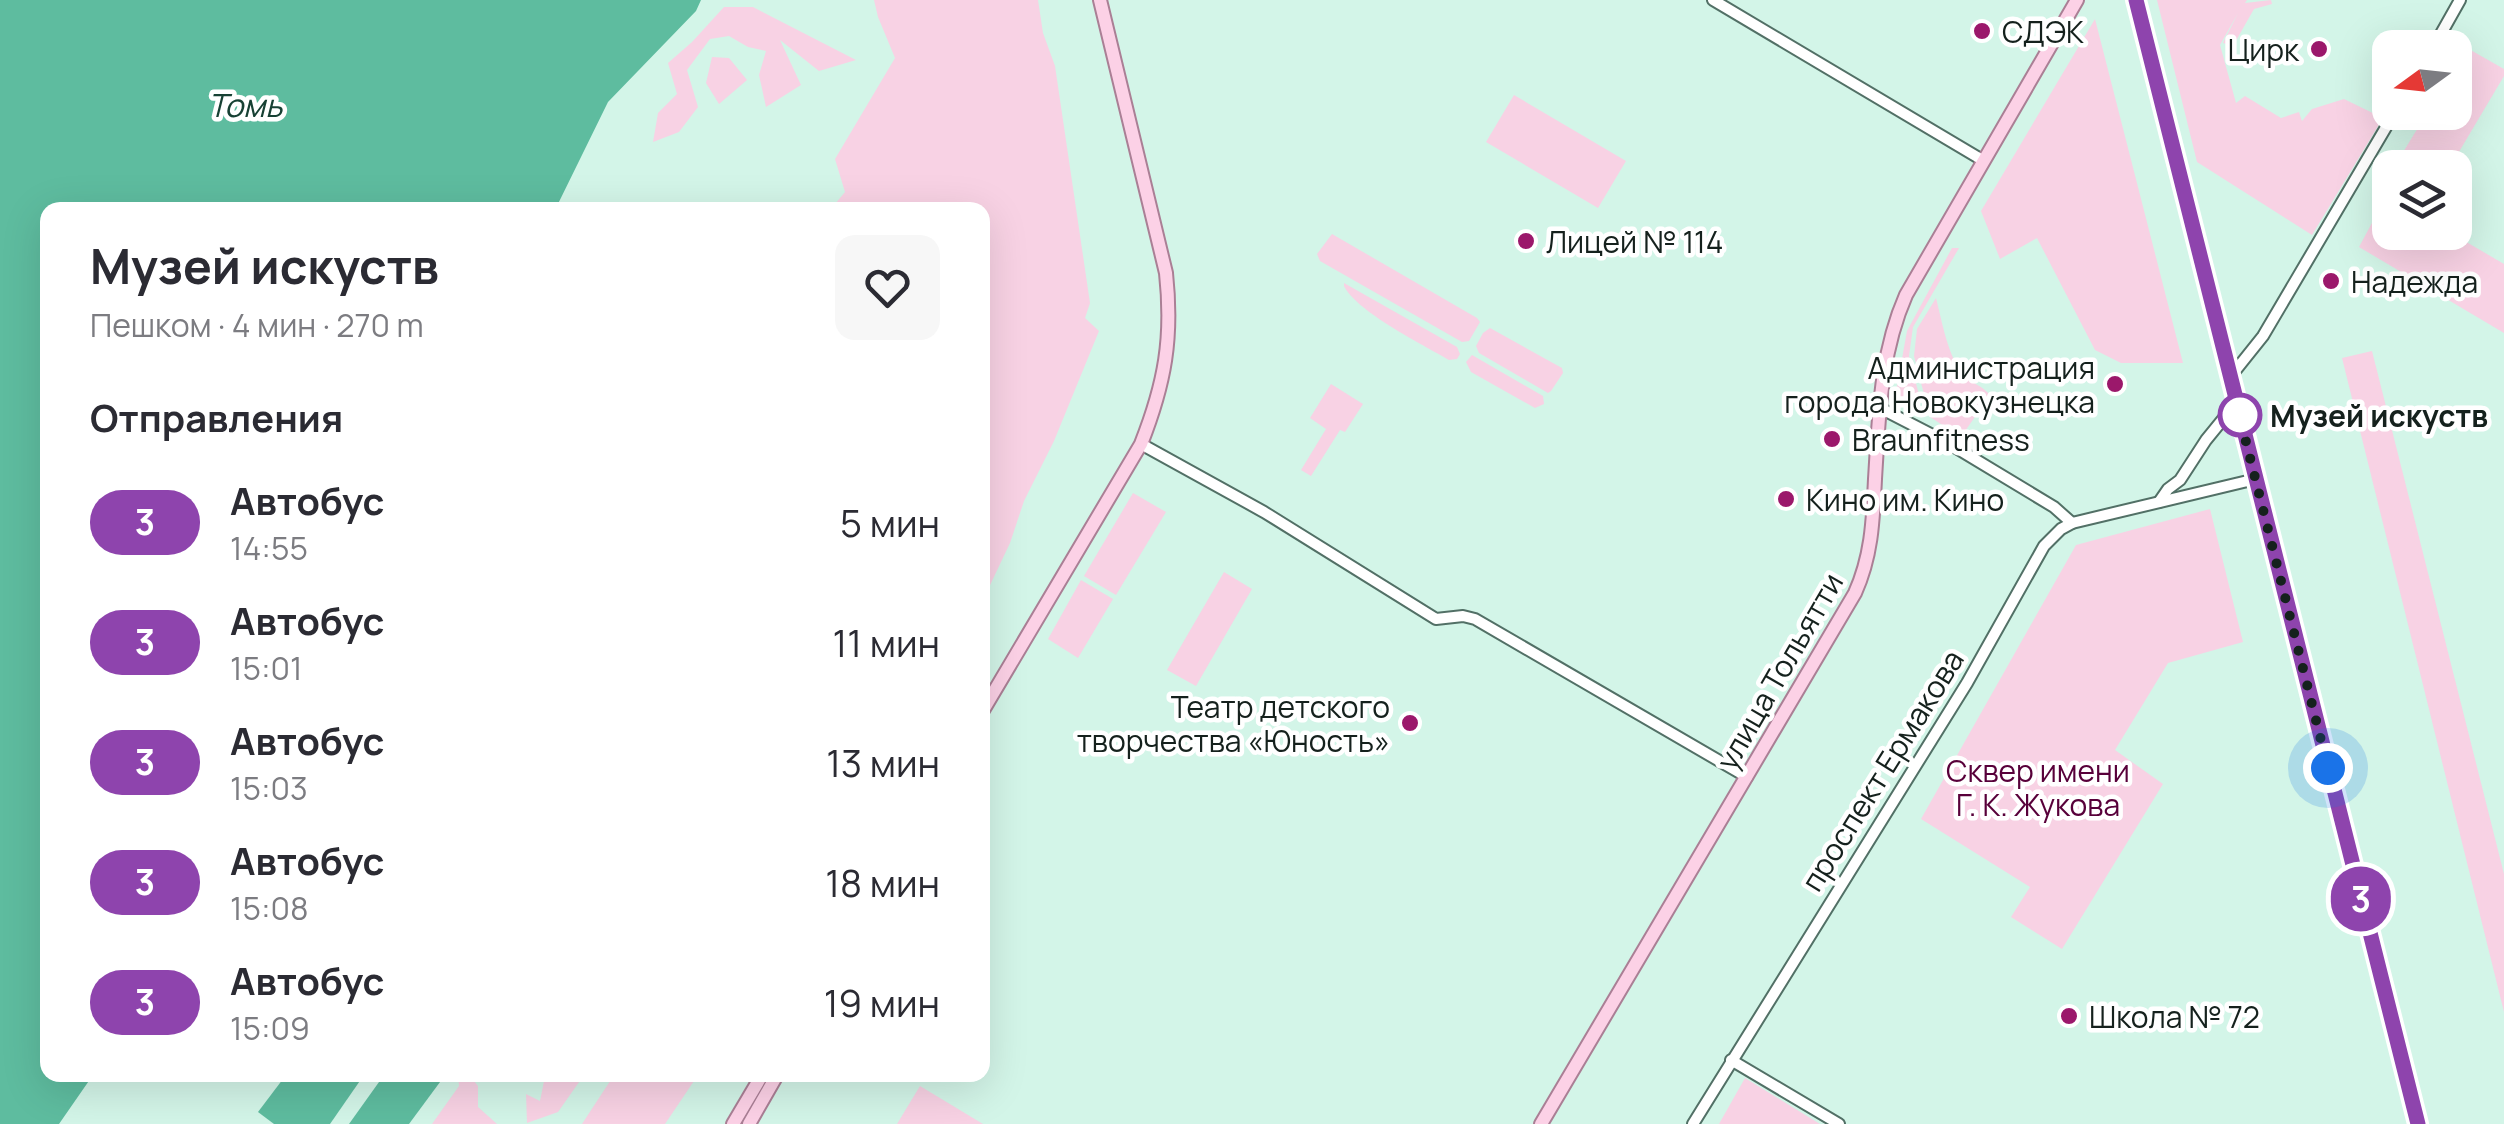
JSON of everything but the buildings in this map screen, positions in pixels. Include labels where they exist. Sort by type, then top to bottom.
[{"type":"main road","points":[[990,699],[1141,444],[1168,351],[1170,310],[1166,273],[1100,0]]},
{"type":"main road","name":"улица Тольятти","points":[[1541,1124],[1855,593],[1865,571],[1872,538],[1886,354],[1898,314],[2077,0]]},
{"type":"main road","points":[[2136,0],[2418,1124]]},
{"type":"main road","points":[[733,1124],[758,1082]]},
{"type":"main road","points":[[749,1124],[774,1082]]},
{"type":"street","points":[[1713,0],[1984,161]]},
{"type":"street","points":[[2443,30],[2460,0]]},
{"type":"street","points":[[2230,376],[2263,336],[2384,130]]},
{"type":"street","points":[[2158,503],[2180,480],[2236,402]]},
{"type":"street","points":[[1880,408],[1948,443],[2054,506],[2072,522],[2256,479]]},
{"type":"street","points":[[1141,444],[1264,512],[1436,619],[1463,616],[1475,620],[1747,777]]},
{"type":"street","name":"проспект Ермакова","points":[[1693,1124],[1946,716],[2044,546],[2072,522]]},
{"type":"street","points":[[1731,1060],[1838,1124]]},
{"type":"green space","points":[[874,0],[1038,0],[1043,33],[1055,66],[1090,303],[1085,318],[1099,331],[990,585],[990,202],[837,202],[845,192],[835,159],[895,58]]},
{"type":"green space","points":[[2157,0],[2271,0],[2272,4],[2254,9],[2233,46],[2223,43],[2238,13],[2220,45],[2236,103],[2245,96],[2281,118],[2299,112],[2302,121],[2312,109],[2344,99],[2372,113],[2372,130],[2376,130],[2312,235],[2197,162]]},
{"type":"green space","points":[[724,7],[753,7],[856,60],[819,71],[780,40],[801,85],[766,107],[759,75],[766,51],[748,47],[729,36],[710,39],[687,70],[698,107],[679,132],[653,142],[658,113],[677,94],[668,63]]},
{"type":"green space","points":[[2095,19],[2183,363],[2121,363],[2095,350],[2037,238],[2000,259],[1981,211]]},
{"type":"green space","points":[[2472,51],[2504,69],[2504,76],[2472,130]]},
{"type":"green space","points":[[712,57],[729,58],[747,80],[719,104],[706,83]]},
{"type":"green space","points":[[1514,95],[1626,161],[1598,208],[1486,142]]},
{"type":"green space","points":[[2417,130],[2472,130],[2460,150],[2404,150]]},
{"type":"green space","points":[[2372,223],[2372,250],[2472,250],[2472,245],[2504,264],[2504,333],[2359,247]]},
{"type":"green space","points":[[1332,234],[1477,318],[1480,322],[1469,341],[1462,342],[1320,261],[1317,254]]},
{"type":"green space","points":[[1952,248],[1959,248],[1913,327],[1909,356],[1919,395],[1909,410],[1896,392],[1907,331]]},
{"type":"green space","points":[[1344,283],[1457,347],[1457,359],[1449,360],[1376,317],[1351,296]]},
{"type":"green space","points":[[1936,298],[1958,368],[1990,395],[1961,437],[1930,417],[1914,356],[1917,329]]},
{"type":"green space","points":[[1490,328],[1562,368],[1563,373],[1551,391],[1548,393],[1479,353],[1476,346]]},
{"type":"green space","points":[[2372,351],[2504,874],[2504,1012],[2342,358]]},
{"type":"green space","points":[[1472,355],[1543,396],[1544,404],[1535,408],[1471,372],[1466,362]]},
{"type":"green space","points":[[1331,384],[1363,404],[1345,432],[1340,430],[1311,476],[1301,470],[1326,429],[1310,418]]},
{"type":"green space","points":[[1133,493],[1166,512],[1116,595],[1084,576]]},
{"type":"green space","name":"Сквер имени Г. К. Жукова","points":[[2210,509],[2243,642],[2168,663],[2115,750],[2163,784],[2062,949],[2011,917],[2030,887],[1921,819],[2076,545]]},
{"type":"green space","points":[[1224,572],[1252,589],[1196,686],[1167,670]]},
{"type":"green space","points":[[1081,580],[1113,599],[1078,658],[1048,639]]},
{"type":"green space","points":[[1745,1078],[1820,1124],[1719,1124]]},
{"type":"green space","points":[[459,1082],[475,1082],[478,1107],[497,1124],[432,1124]]},
{"type":"green space","points":[[544,1082],[579,1082],[558,1112],[527,1123],[526,1094],[540,1101]]},
{"type":"green space","points":[[609,1082],[693,1082],[665,1124],[582,1124]]},
{"type":"green space","points":[[920,1086],[983,1124],[897,1124]]},
{"type":"water","name":"Томь","points":[[0,0],[701,0],[696,11],[608,102],[559,202],[40,202],[40,1082],[88,1082],[59,1124],[0,1124]]},
{"type":"water","points":[[281,1082],[359,1082],[330,1124],[274,1124],[258,1112]]},
{"type":"water","points":[[379,1082],[440,1082],[409,1124],[349,1124]]},
{"type":"bus line","name":"3","points":[[2136,0],[2418,1124]]},
{"type":"place","name":"СДЭК","points":[[1982,31]]},
{"type":"place","name":"Цирк","points":[[2319,49]]},
{"type":"place","name":"Лицей № 114","points":[[1526,241]]},
{"type":"place","name":"Надежда","points":[[2331,281]]},
{"type":"place","name":"Администрация города Новокузнецка","points":[[2115,384]]},
{"type":"place","name":"Музей искуств","points":[[2240,415]]},
{"type":"place","name":"Braunfitness","points":[[1832,439]]},
{"type":"place","name":"Кино им. Кино","points":[[1786,499]]},
{"type":"place","name":"Театр детского творчества «Юность»","points":[[1410,723]]},
{"type":"place","name":"Школа № 72","points":[[2069,1016]]},
{"type":"route","points":[[2240,415],[2236,402],[2328,768]]}]
